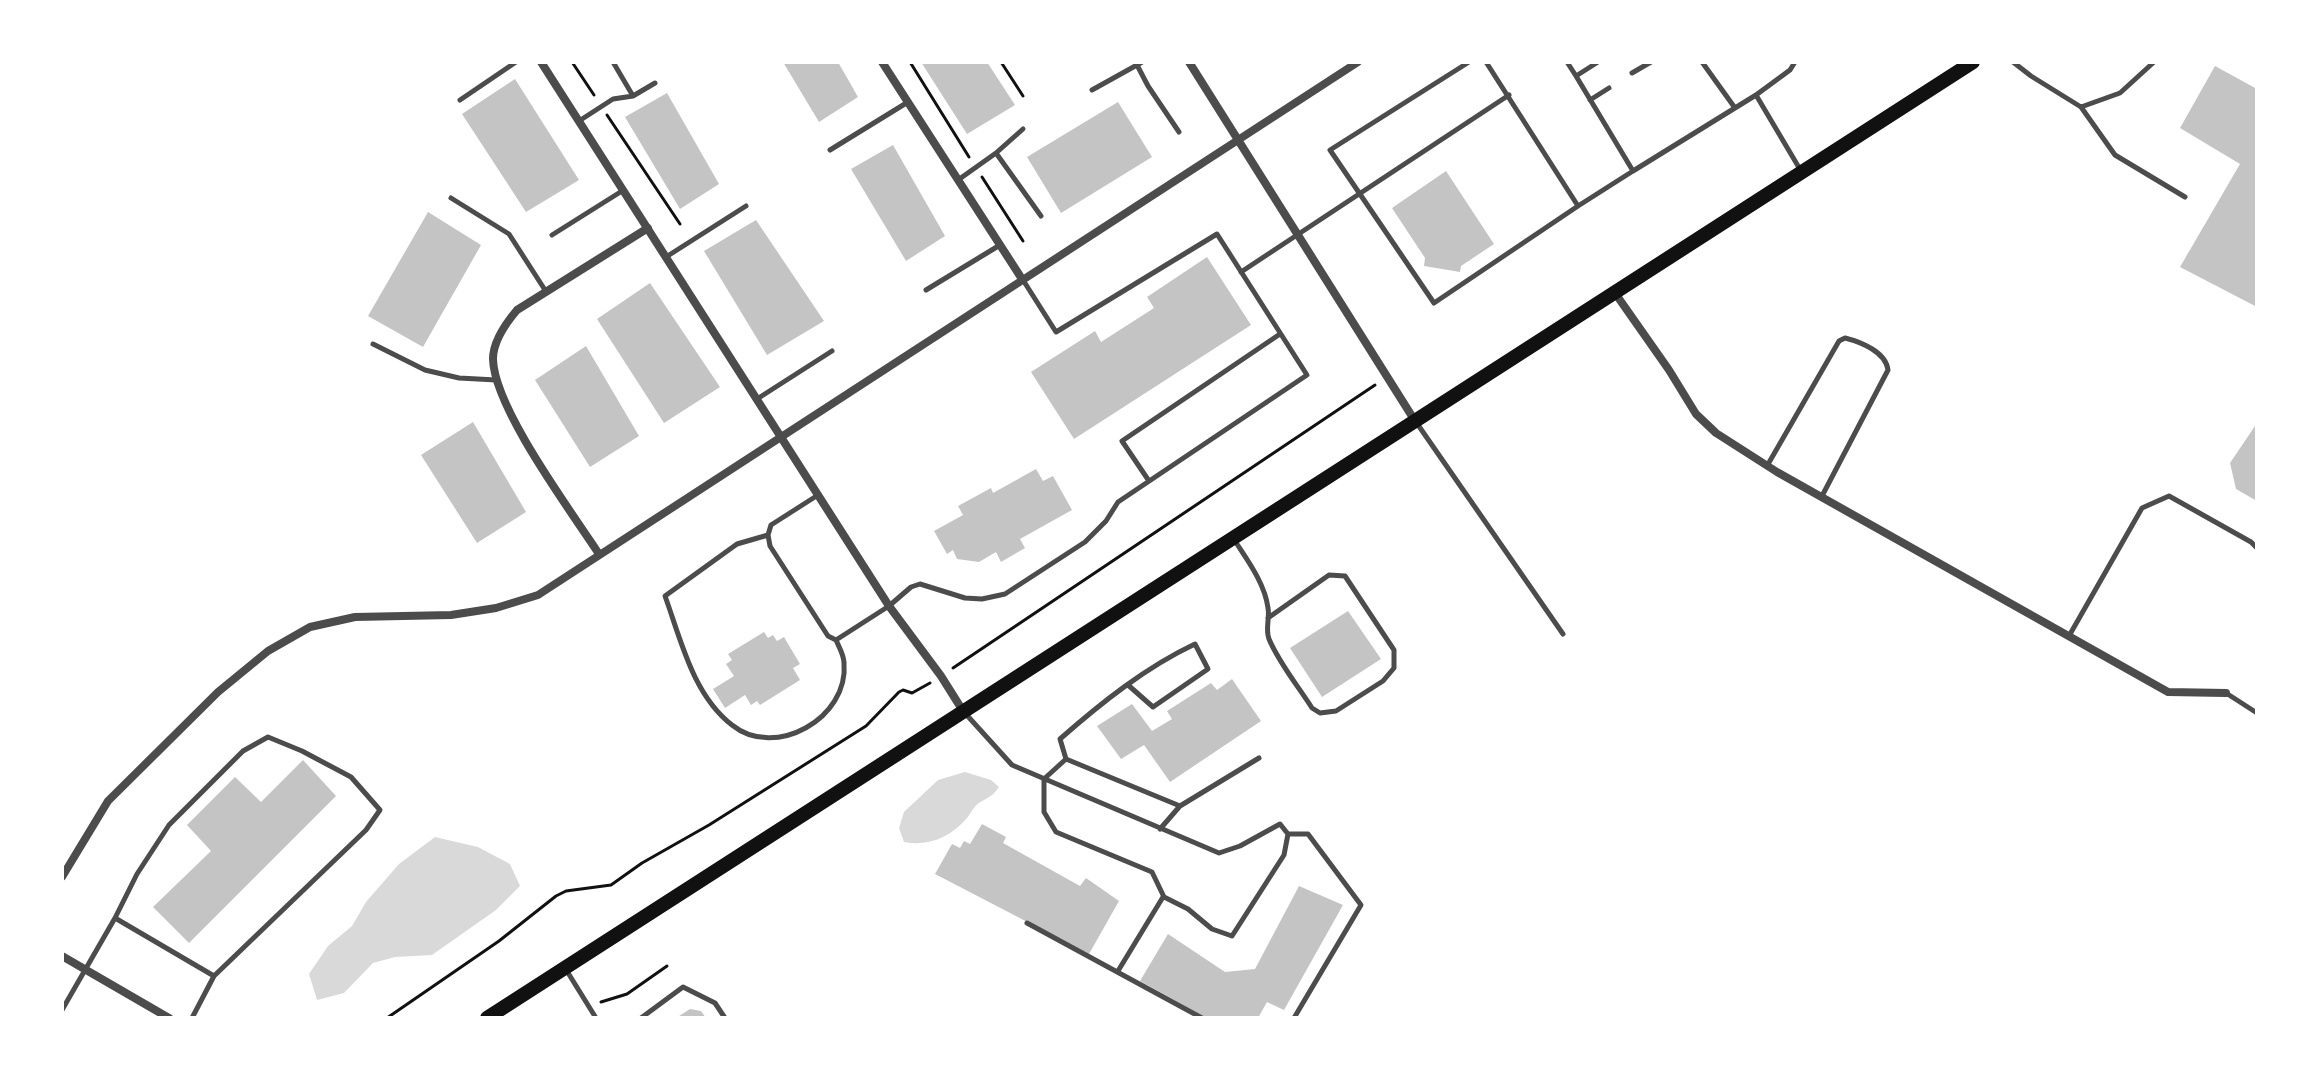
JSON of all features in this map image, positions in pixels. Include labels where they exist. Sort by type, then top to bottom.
[{"type":"main road","points":[[487,1018],[1973,62]]},
{"type":"street","points":[[541,62],[889,606],[963,711]]},
{"type":"street","points":[[882,62],[1022,279]]},
{"type":"street","points":[[1189,62],[1416,422]]},
{"type":"street","points":[[62,877],[108,801],[218,692],[268,651],[310,627],[355,617],[451,615],[496,608],[538,595],[1358,62]]},
{"type":"street","points":[[599,554],[539,463],[509,409],[497,380],[493,357],[503,328],[517,310],[648,228]]},
{"type":"street","points":[[1615,293],[1696,414],[1716,433],[1767,466],[2168,692],[2226,693]]},
{"type":"street","points":[[62,956],[169,1018]]},
{"type":"lane","points":[[460,100],[516,62]]},
{"type":"lane","points":[[613,62],[633,96]]},
{"type":"lane","points":[[1469,62],[1330,150],[1434,303],[1578,206],[1756,95],[1790,70],[1795,62]]},
{"type":"lane","points":[[1486,62],[1578,206]]},
{"type":"lane","points":[[1567,62],[1633,171]]},
{"type":"lane","points":[[1576,76],[1598,62]]},
{"type":"lane","points":[[1632,73],[1651,62]]},
{"type":"lane","points":[[1702,62],[1735,108]]},
{"type":"lane","points":[[2013,62],[2081,107],[2115,155],[2185,197]]},
{"type":"lane","points":[[2081,107],[2120,93],[2154,62]]},
{"type":"lane","points":[[1092,90],[1140,63],[1148,86],[1179,132]]},
{"type":"lane","points":[[579,121],[613,99],[633,96],[655,83]]},
{"type":"lane","points":[[1590,100],[1609,88]]},
{"type":"lane","points":[[1241,272],[1509,95]]},
{"type":"lane","points":[[1756,95],[1802,172]]},
{"type":"lane","points":[[830,150],[908,102]]},
{"type":"lane","points":[[958,180],[1023,129]]},
{"type":"lane","points":[[996,153],[1041,216]]},
{"type":"lane","points":[[552,235],[623,190]]},
{"type":"lane","points":[[451,198],[509,234],[545,290]]},
{"type":"lane","points":[[666,257],[746,206]]},
{"type":"lane","points":[[836,640],[889,606],[911,587],[920,584],[965,598],[982,599],[1005,594],[1085,542],[1106,521],[1118,502],[1307,375],[1217,234],[1056,332],[1022,279]]},
{"type":"lane","points":[[926,290],[1000,244]]},
{"type":"lane","points":[[1149,481],[1122,441],[1281,334]]},
{"type":"lane","points":[[1767,466],[1839,341],[1851,339],[1882,355],[1887,360],[1888,370],[1822,497]]},
{"type":"lane","points":[[373,344],[425,370],[459,378],[497,380]]},
{"type":"lane","points":[[757,399],[832,351]]},
{"type":"lane","points":[[1416,422],[1563,634]]},
{"type":"lane","points":[[768,535],[737,544],[665,596],[692,671],[711,705],[734,727],[763,739],[801,731],[828,713],[841,689],[845,661],[836,640],[828,636],[770,546],[768,535],[771,525],[818,495]]},
{"type":"lane","points":[[2069,636],[2142,508],[2169,496],[2257,548]]},
{"type":"lane","points":[[1233,537],[1256,574],[1269,610],[1268,618],[1267,635],[1312,708],[1320,713],[1336,711],[1383,681],[1394,668],[1394,650],[1345,576],[1329,575],[1268,618]]},
{"type":"lane","points":[[1066,759],[1060,739],[1101,703],[1128,685],[1195,644],[1208,669],[1153,707],[1128,685]]},
{"type":"lane","points":[[2226,693],[2257,713]]},
{"type":"lane","points":[[963,711],[1012,765],[1044,779],[1160,829],[1219,853],[1240,846],[1280,824],[1288,834],[1284,855],[1232,936],[1212,929],[1188,909],[1164,897],[1152,872],[1056,832],[1044,812],[1044,779],[1066,759]]},
{"type":"lane","points":[[62,1010],[137,874],[169,825],[243,751],[268,737],[351,777],[380,810],[366,830],[214,976],[192,1018]]},
{"type":"lane","points":[[1160,829],[1180,806],[1259,758]]},
{"type":"lane","points":[[1066,759],[1180,806]]},
{"type":"lane","points":[[1288,834],[1308,834],[1361,905],[1294,1018]]},
{"type":"lane","points":[[1118,971],[1164,897]]},
{"type":"lane","points":[[115,918],[214,976]]},
{"type":"lane","points":[[1027,923],[1202,1018]]},
{"type":"lane","points":[[565,967],[596,1018]]},
{"type":"lane","points":[[641,1018],[683,987],[715,1003],[725,1018]]},
{"type":"path","points":[[572,62],[680,224]]},
{"type":"path","points":[[910,62],[1023,241]]},
{"type":"path","points":[[1001,62],[1023,96]]},
{"type":"path","points":[[957,665],[1388,377]]},
{"type":"path","points":[[387,1018],[499,941],[556,896],[566,891],[611,885],[866,726],[899,692],[912,693],[922,688]]},
{"type":"path","points":[[605,999],[627,994],[667,966]]},
{"type":"shaded area","points":[[965,772],[991,780],[999,787],[977,804],[961,825],[946,835],[930,842],[904,842],[899,828],[904,812],[938,780]]},
{"type":"shaded area","points":[[435,837],[478,847],[510,864],[520,886],[496,910],[432,955],[395,957],[373,963],[344,993],[317,1000],[309,974],[328,946],[352,926],[366,902],[399,864]]},
{"type":"building","points":[[783,62],[838,62],[858,97],[819,122]]},
{"type":"building","points":[[921,62],[987,62],[1015,105],[967,134]]},
{"type":"building","points":[[2215,66],[2257,89],[2257,307],[2180,267],[2240,164],[2180,128]]},
{"type":"building","points":[[515,79],[579,180],[526,212],[462,114]]},
{"type":"building","points":[[667,93],[719,184],[680,209],[625,117]]},
{"type":"building","points":[[1118,102],[1152,157],[1061,213],[1027,157]]},
{"type":"building","points":[[893,145],[945,236],[906,261],[851,169]]},
{"type":"building","points":[[1446,171],[1494,244],[1461,266],[1460,272],[1424,266],[1425,258],[1392,208]]},
{"type":"building","points":[[428,212],[481,245],[423,347],[368,316]]},
{"type":"building","points":[[756,220],[824,321],[767,355],[704,251]]},
{"type":"building","points":[[1207,257],[1251,325],[1074,439],[1031,372],[1095,331],[1101,342],[1154,308],[1147,297]]},
{"type":"building","points":[[650,283],[720,387],[664,423],[597,319]]},
{"type":"building","points":[[586,346],[639,436],[590,467],[535,380]]},
{"type":"building","points":[[473,422],[526,512],[477,543],[421,455]]},
{"type":"building","points":[[2257,423],[2257,501],[2236,489],[2230,463]]},
{"type":"building","points":[[1036,469],[1043,481],[1053,476],[1072,510],[1020,539],[1025,548],[1001,562],[996,552],[979,562],[957,559],[953,550],[947,554],[934,531],[963,515],[958,506],[991,488],[993,493]]},
{"type":"building","points":[[1348,611],[1381,659],[1322,697],[1290,648]]},
{"type":"building","points":[[764,632],[768,638],[773,635],[777,641],[784,637],[800,664],[793,668],[800,680],[760,705],[757,701],[751,705],[745,695],[725,708],[713,689],[734,676],[726,664],[732,660],[728,654]]},
{"type":"building","points":[[1232,679],[1261,721],[1170,782],[1144,745],[1121,759],[1097,726],[1132,704],[1152,731],[1172,719],[1167,711],[1211,683],[1217,690]]},
{"type":"building","points":[[303,760],[336,796],[189,943],[153,907],[211,851],[187,825],[235,777],[261,802]]},
{"type":"building","points":[[982,824],[1006,837],[1003,843],[1080,886],[1086,878],[1119,901],[1089,954],[935,874],[952,844],[960,848],[964,841],[970,844]]},
{"type":"building","points":[[1299,886],[1343,905],[1284,1010],[1267,1002],[1258,1018],[1207,1018],[1140,981],[1168,934],[1225,972],[1255,969]]},
{"type":"building","points":[[690,1009],[701,1011],[706,1018],[676,1018]]}]
